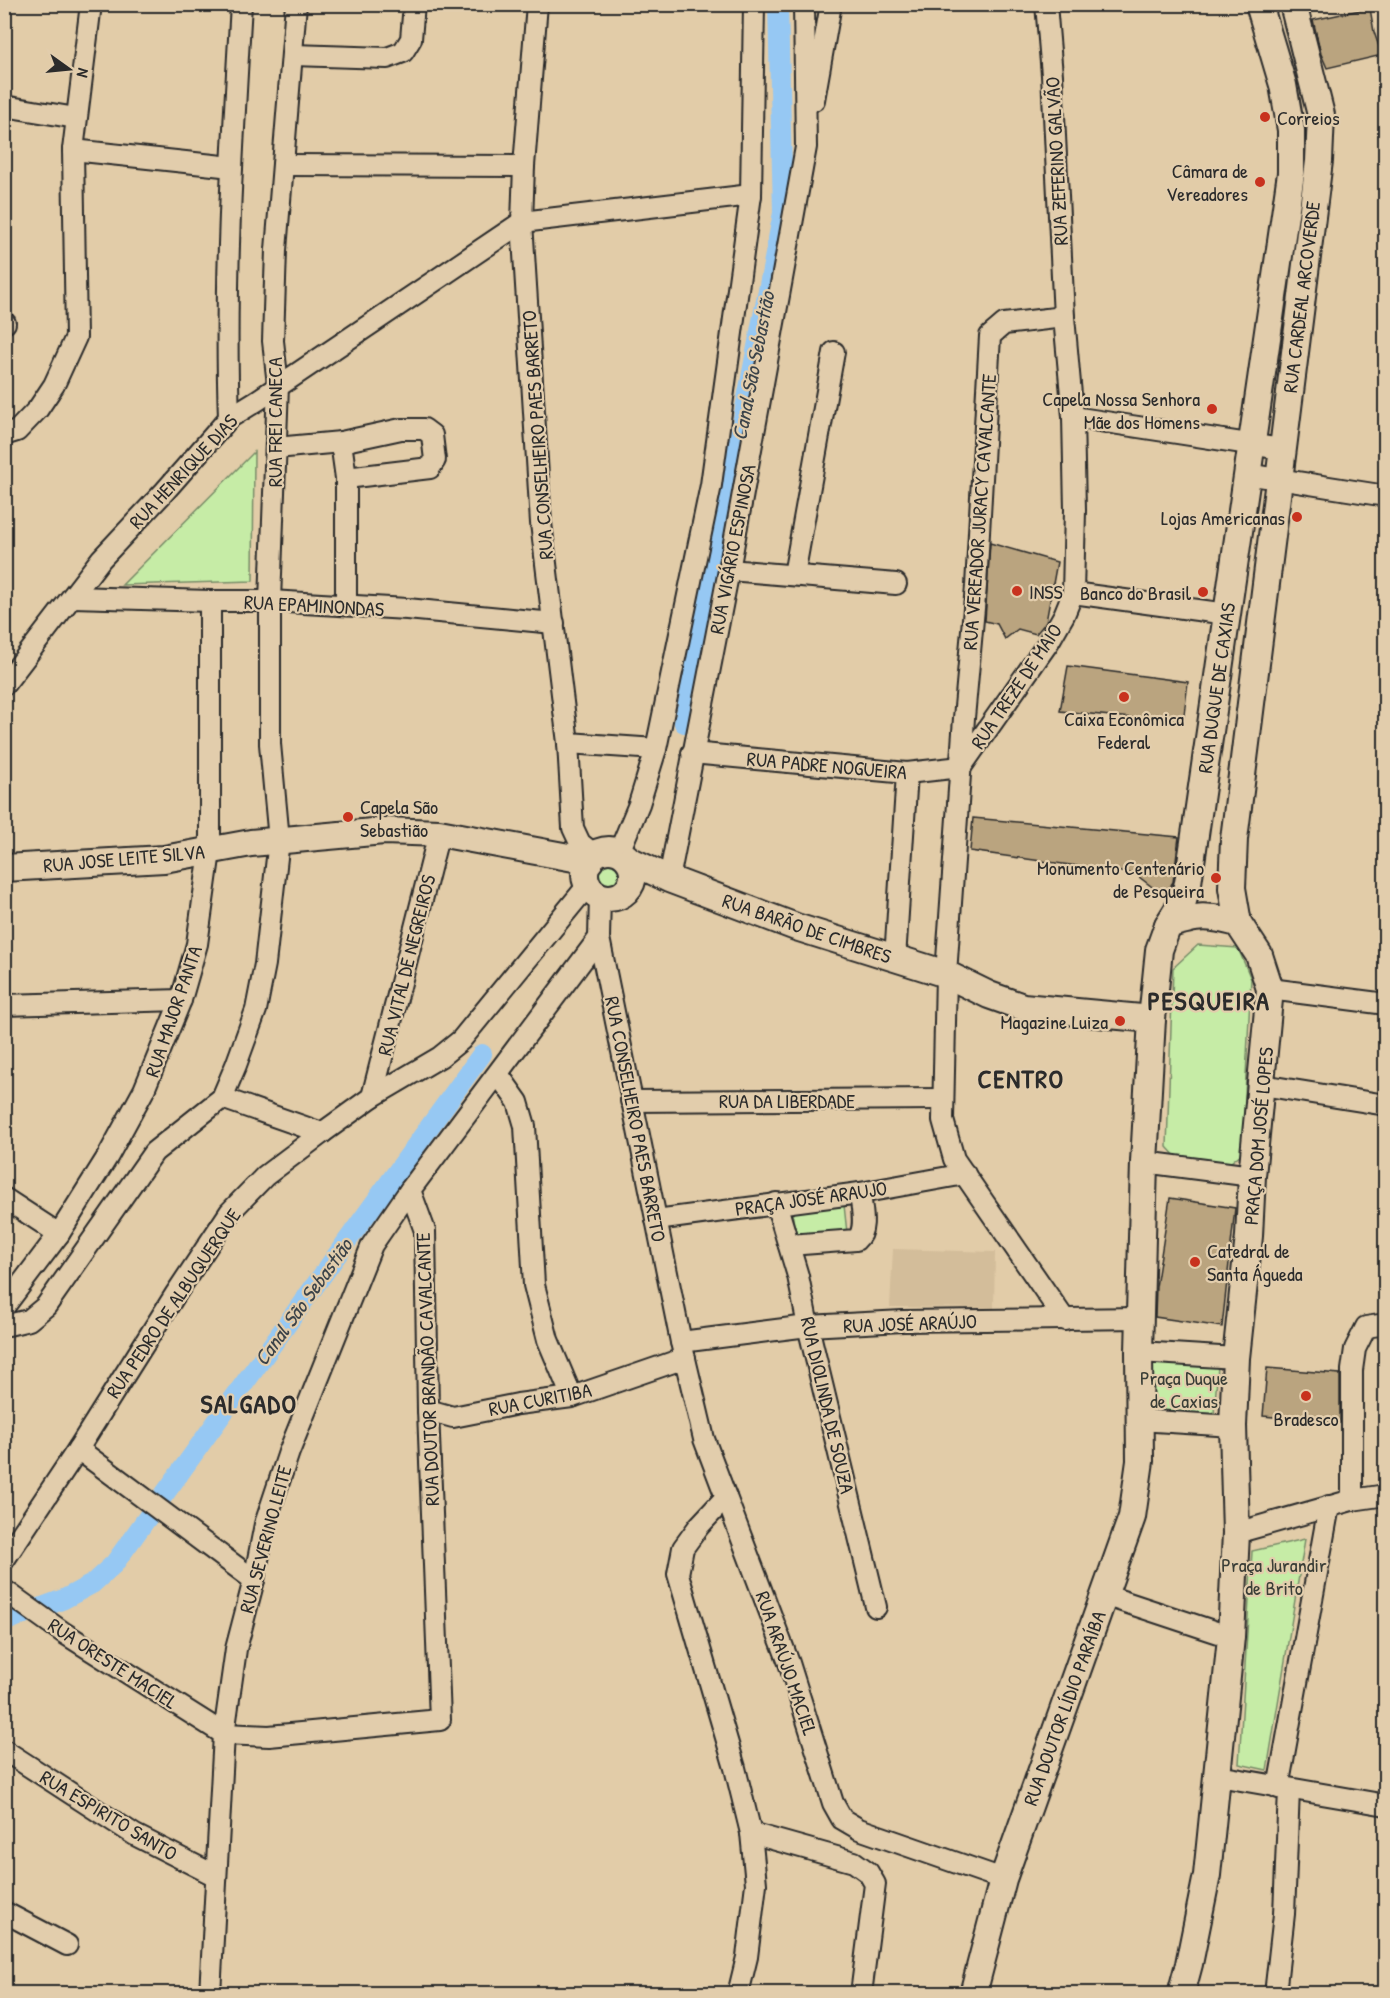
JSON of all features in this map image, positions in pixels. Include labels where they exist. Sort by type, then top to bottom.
[{"type":"main road","name":"RUA CARDEAL ARCOVERDE","points":[[1250,446],[1290,173],[1291,130],[1283,85],[1259,4]]},
{"type":"main road","name":"RUA CARDEAL ARCOVERDE","points":[[1278,478],[1319,161],[1321,115],[1293,4]]},
{"type":"main road","name":"RUA DUQUE DE CAXIAS","points":[[1168,925],[1183,901],[1188,883],[1250,446]]},
{"type":"main road","name":"RUA DUQUE DE CAXIAS","points":[[1238,923],[1232,888],[1234,839],[1278,478]]},
{"type":"main road","name":"RUA JOSE LEITE SILVA","points":[[5,867],[164,859],[251,843],[384,831],[439,833],[603,868]]},
{"type":"main road","points":[[603,868],[608,898],[616,897],[629,887],[669,879]]},
{"type":"main road","name":"RUA BARÃO DE CIMBRES","points":[[603,868],[669,879],[796,927],[946,974],[989,995],[1023,1007],[1152,1020]]},
{"type":"main road","points":[[1139,1352],[1144,1162],[1152,1020],[1159,950],[1168,925],[1204,916],[1238,923]]},
{"type":"main road","name":"PRAÇA DOM JOSÉ LOPES","points":[[1236,1533],[1233,1425],[1236,1358],[1270,989],[1259,955],[1238,923]]},
{"type":"main road","name":"RUA DOUTOR LÍDIO PARAÍBA","points":[[973,1994],[1003,1879],[1132,1517],[1140,1461],[1139,1352]]},
{"type":"main road","points":[[1181,1994],[1207,1875],[1231,1637],[1236,1533]]},
{"type":"street","points":[[4,435],[17,431],[38,409],[54,385],[76,337],[73,150],[91,4]]},
{"type":"street","points":[[228,418],[232,167],[241,4]]},
{"type":"street","name":"RUA FREI CANECA","points":[[279,840],[270,744],[270,601],[278,385],[273,341],[276,250],[296,4]]},
{"type":"street","points":[[293,55],[387,58],[403,52],[411,39],[414,4]]},
{"type":"street","name":"RUA CONSELHEIRO PAES BARRETO","points":[[537,4],[524,166],[522,222],[541,523],[568,743],[573,828],[580,843],[603,868],[599,938],[683,1350]]},
{"type":"street","name":"RUA VIGÁRIO ESPINOSA","points":[[603,868],[639,804],[656,749],[711,485],[751,195],[754,4]]},
{"type":"street","name":"RUA VIGÁRIO ESPINOSA","points":[[669,879],[729,570],[806,147],[804,4]]},
{"type":"street","points":[[806,147],[831,4]]},
{"type":"street","name":"RUA ZEFERINO GALVÃO","points":[[1046,4],[1052,75],[1064,317]]},
{"type":"street","points":[[4,106],[76,118]]},
{"type":"street","points":[[73,150],[232,167]]},
{"type":"street","points":[[283,165],[524,166]]},
{"type":"street","points":[[522,222],[751,195]]},
{"type":"street","name":"RUA HENRIQUE DIAS","points":[[4,685],[100,559],[165,491],[228,418],[522,222]]},
{"type":"street","name":"RUA TREZE DE MAIO","points":[[961,767],[1048,643],[1073,593],[1076,510],[1073,417],[1064,317]]},
{"type":"street","name":"RUA VEREADOR JURACY CAVALCANTE","points":[[1064,317],[1004,324],[990,336],[976,586],[946,974],[943,1120],[954,1159],[1065,1320]]},
{"type":"street","points":[[794,575],[834,351]]},
{"type":"street","points":[[1073,417],[1281,449]]},
{"type":"street","points":[[276,448],[341,442],[416,428],[428,431],[434,441],[435,460],[430,468],[346,478]]},
{"type":"street","points":[[341,442],[346,478],[346,605]]},
{"type":"street","points":[[1246,474],[1386,496]]},
{"type":"street","points":[[729,570],[896,584]]},
{"type":"street","points":[[1073,593],[1227,614]]},
{"type":"street","name":"RUA EPAMINONDAS","points":[[73,597],[346,605],[554,623]]},
{"type":"street","name":"RUA MAJOR PANTA","points":[[4,1307],[59,1234],[108,1156],[144,1090],[181,1000],[197,944],[210,851],[210,601]]},
{"type":"street","points":[[568,743],[656,749]]},
{"type":"street","name":"RUA PADRE NOGUEIRA","points":[[692,753],[907,773],[961,767]]},
{"type":"street","points":[[895,959],[907,773]]},
{"type":"street","name":"RUA VITAL DE NEGREIROS","points":[[372,1097],[439,833]]},
{"type":"street","points":[[4,1326],[29,1320],[46,1306],[154,1152],[222,1098],[256,1010],[265,963],[279,840]]},
{"type":"street","name":"RUA PEDRO DE ALBUQUERQUE","points":[[4,1560],[230,1212],[265,1176],[322,1133],[372,1097],[440,1057],[460,1040],[603,868]]},
{"type":"street","points":[[410,1190],[599,938]]},
{"type":"street","points":[[1270,989],[1386,1004]]},
{"type":"street","points":[[4,1005],[181,1000]]},
{"type":"street","points":[[498,1074],[518,1102],[525,1126],[534,1285],[548,1340],[572,1397]]},
{"type":"street","points":[[1262,1086],[1386,1105]]},
{"type":"street","points":[[222,1098],[322,1133]]},
{"type":"street","name":"RUA DA LIBERDADE","points":[[631,1101],[944,1099]]},
{"type":"street","points":[[1144,1162],[1252,1176]]},
{"type":"street","name":"PRAÇA JOSÉ ARAUJO","points":[[656,1220],[860,1193],[965,1173]]},
{"type":"street","name":"RUA DOUTOR BRANDÃO CAVALCANTE","points":[[224,1734],[269,1736],[440,1720],[428,1410],[425,1231],[410,1190]]},
{"type":"street","name":"RUA SEVERINO LEITE","points":[[210,1994],[224,1734],[236,1649],[254,1580],[265,1524],[298,1430],[372,1245],[410,1190]]},
{"type":"street","points":[[789,1245],[856,1240],[861,1236],[863,1229],[860,1193]]},
{"type":"street","points":[[4,1198],[59,1234]]},
{"type":"street","name":"RUA DIOLINDA DE SOUZA","points":[[776,1203],[798,1276],[876,1607]]},
{"type":"street","name":"RUA JOSÉ ARAÚJO","points":[[683,1350],[808,1326],[903,1321],[1140,1318]]},
{"type":"street","points":[[1352,1500],[1352,1370],[1355,1349],[1366,1326],[1386,1324]]},
{"type":"street","name":"RUA CURITIBA","points":[[428,1410],[453,1417],[518,1404],[572,1397],[683,1350]]},
{"type":"street","name":"RUA ARAÚJO MACIEL","points":[[683,1350],[704,1439],[789,1663],[833,1803],[842,1819],[859,1829],[1003,1879]]},
{"type":"street","points":[[1139,1352],[1236,1358]]},
{"type":"street","points":[[1139,1420],[1233,1425]]},
{"type":"street","points":[[78,1449],[254,1580]]},
{"type":"street","points":[[1236,1533],[1352,1500],[1386,1495]]},
{"type":"street","points":[[726,1497],[682,1548],[678,1574],[735,1768],[750,1833],[756,1884],[747,1957],[738,1994]]},
{"type":"street","points":[[1275,1994],[1284,1914],[1284,1789],[1329,1506]]},
{"type":"street","name":"RUA ORESTE MACIEL","points":[[4,1590],[64,1633],[224,1734]]},
{"type":"street","points":[[1104,1595],[1231,1637]]},
{"type":"street","name":"RUA ESPIRITO SANTO","points":[[4,1750],[135,1835],[216,1876]]},
{"type":"street","points":[[1218,1776],[1386,1805]]},
{"type":"street","points":[[750,1833],[854,1862],[868,1872],[875,1884],[861,1994]]},
{"type":"street","points":[[4,1912],[67,1946]]},
{"type":"shaded area","points":[[893,1249],[995,1252],[994,1308],[890,1307]]},
{"type":"green space","points":[[254,452],[253,581],[122,585]]},
{"type":"green space","points":[[607,855],[623,862],[623,875],[618,884],[606,886],[600,885],[591,878],[594,864]]},
{"type":"green space","points":[[1198,945],[1238,948],[1251,979],[1242,1153],[1231,1162],[1178,1159],[1167,1147],[1173,968]]},
{"type":"green space","points":[[844,1205],[847,1233],[796,1241],[792,1210]]},
{"type":"green space","name":"Praça Duque de Caxias","points":[[1150,1362],[1218,1366],[1214,1414],[1151,1410]]},
{"type":"green space","name":"Praça Jurandir de Brito","points":[[1305,1539],[1267,1770],[1239,1764],[1252,1551]]},
{"type":"building","points":[[1370,8],[1374,32],[1382,55],[1327,68],[1321,54],[1313,20]]},
{"type":"building","name":"INSS","points":[[990,543],[1057,562],[1046,622],[1036,634],[1018,629],[1005,639],[997,624],[985,621]]},
{"type":"building","name":"Caixa Econômica Federal","points":[[1068,666],[1188,682],[1183,723],[1060,711]]},
{"type":"building","points":[[973,818],[1179,837],[1173,882],[1164,896],[1135,874],[970,851]]},
{"type":"building","name":"Catedral de Santa Águeda","points":[[1170,1198],[1235,1208],[1222,1327],[1155,1317],[1156,1287]]},
{"type":"building","name":"Bradesco","points":[[1267,1368],[1340,1374],[1340,1423],[1263,1416]]},
{"type":"waterway","name":"Canal São Sebastião","points":[[684,723],[783,213],[778,4]]},
{"type":"waterway","name":"Canal São Sebastião","points":[[37,1609],[64,1599],[92,1584],[114,1564],[482,1054]]},
{"type":"waterway","name":"Canal São Sebastião","points":[[4,1622],[24,1614]]},
{"type":"place","name":"Correios","points":[[1265,117]]},
{"type":"place","name":"Câmara de Vereadores","points":[[1260,182]]},
{"type":"place","name":"Capela Nossa Senhora Mãe dos Homens","points":[[1212,409]]},
{"type":"place","name":"Lojas Americanas","points":[[1297,517]]},
{"type":"place","name":"INSS","points":[[1017,591]]},
{"type":"place","name":"Banco do Brasil","points":[[1203,592]]},
{"type":"place","name":"Caixa Econômica Federal","points":[[1124,697]]},
{"type":"place","name":"Capela São Sebastião","points":[[348,817]]},
{"type":"place","name":"Monumento Centenário de Pesqueira","points":[[1216,878]]},
{"type":"place","name":"Magazine Luiza","points":[[1120,1021]]},
{"type":"place","name":"Catedral de Santa Águeda","points":[[1195,1262]]},
{"type":"place","name":"Bradesco","points":[[1306,1396]]},
{"type":"district","name":"PESQUEIRA","points":[[1209,1000]]},
{"type":"district","name":"CENTRO","points":[[1021,1078]]},
{"type":"district","name":"SALGADO","points":[[249,1403]]}]
